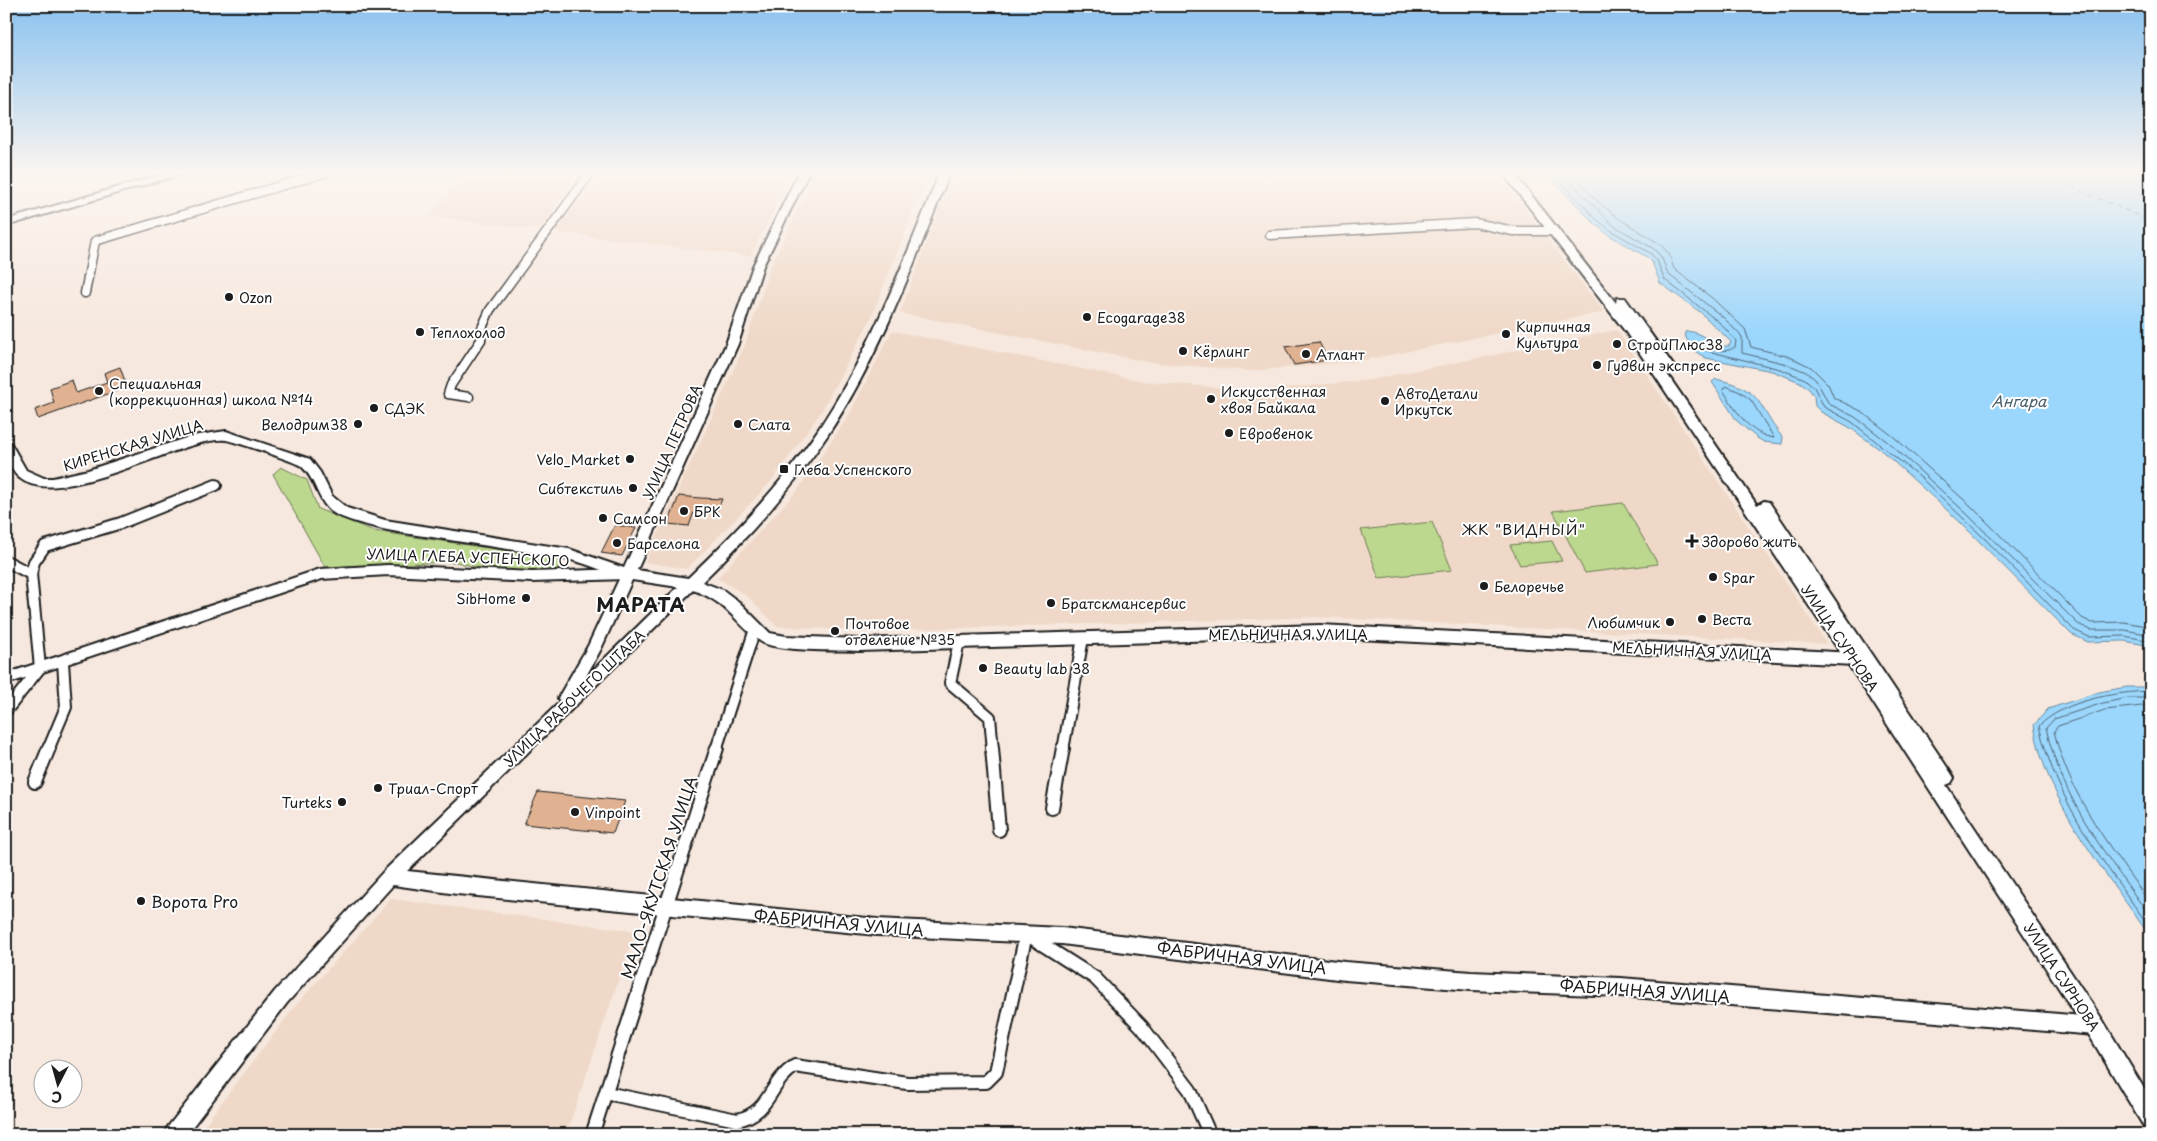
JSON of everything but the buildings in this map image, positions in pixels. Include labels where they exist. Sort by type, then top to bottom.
[{"type":"main road","name":"УЛИЦА СУРНОВА","points":[[1549,225],[1629,328],[1854,659],[2095,1026],[2151,1120]]},
{"type":"main road","name":"УЛИЦА СУРНОВА","points":[[1559,225],[1636,320],[1865,655],[2151,1100]]},
{"type":"main road","points":[[6,446],[21,473]]},
{"type":"street","points":[[85,293],[95,241],[148,225]]},
{"type":"street","points":[[469,397],[448,394],[451,385],[481,340],[482,328],[490,310],[552,225]]},
{"type":"street","name":"УЛИЦА ПЕТРОВА","points":[[552,718],[594,649],[666,492],[732,344],[758,266],[778,225]]},
{"type":"street","name":"УЛИЦА РАБОЧЕГО ШТАБА","points":[[174,1135],[281,996],[390,877],[738,538],[783,487],[834,415],[884,320],[923,225]]},
{"type":"street","points":[[1270,234],[1449,225]]},
{"type":"street","points":[[1493,225],[1514,231],[1553,231]]},
{"type":"street","name":"УЛИЦА ГЛЕБА УСПЕНСКОГО","points":[[226,435],[305,462],[315,475],[327,500],[342,512],[385,525],[569,554],[627,574]]},
{"type":"street","name":"КИРЕНСКАЯ УЛИЦА","points":[[21,473],[42,483],[67,481],[192,441],[226,435]]},
{"type":"street","points":[[6,711],[40,668],[31,574],[34,562],[45,546],[121,522],[216,485]]},
{"type":"street","points":[[6,560],[10,565],[31,574]]},
{"type":"street","name":"УЛИЦА ГЛЕБА УСПЕНСКОГО","points":[[6,679],[63,662],[320,574],[354,570],[389,569],[551,578],[627,574]]},
{"type":"street","points":[[627,574],[691,584],[718,594],[746,615],[755,629]]},
{"type":"street","name":"МЕЛЬНИЧНАЯ УЛИЦА","points":[[755,629],[766,638],[786,642],[859,645],[1320,631],[1854,659]]},
{"type":"street","name":"МАЛО-ЯКУТСКАЯ УЛИЦА","points":[[592,1135],[755,629]]},
{"type":"street","points":[[1052,808],[1082,638]]},
{"type":"street","points":[[959,642],[950,683],[990,716],[999,830]]},
{"type":"street","points":[[35,782],[66,706],[63,662]]},
{"type":"street","name":"ФАБРИЧНАЯ УЛИЦА","points":[[390,877],[457,886],[876,927],[1082,938],[1345,970],[1423,977],[1621,987],[2095,1026]]},
{"type":"street","points":[[606,1093],[737,1120],[752,1116],[765,1104],[783,1072],[796,1066],[907,1083],[986,1082],[996,1072],[1026,934],[1096,978],[1142,1027],[1190,1090],[1210,1135]]},
{"type":"shaded area","points":[[502,225],[543,225],[540,230]]},
{"type":"shaded area","points":[[559,225],[766,225],[750,256],[554,232]]},
{"type":"shaded area","points":[[791,225],[908,225],[871,318],[821,412],[770,483],[687,569],[645,562],[745,345],[770,267]]},
{"type":"shaded area","points":[[933,225],[1537,225],[1604,312],[1359,361],[1250,371],[1148,362],[900,313]]},
{"type":"shaded area","points":[[1617,330],[1827,644],[1318,617],[861,631],[777,626],[747,596],[717,578],[797,491],[848,417],[892,331],[1142,381],[1255,391],[1370,380]]},
{"type":"shaded area","points":[[391,899],[635,931],[566,1135],[197,1135],[296,1005]]},
{"type":"green space","points":[[281,467],[307,480],[318,509],[374,531],[563,559],[556,572],[495,572],[456,562],[325,567],[273,474]]},
{"type":"green space","points":[[1623,503],[1658,564],[1585,573],[1553,511]]},
{"type":"green space","points":[[1432,522],[1452,570],[1379,578],[1361,530]]},
{"type":"green space","points":[[1552,541],[1562,561],[1520,565],[1510,545]]},
{"type":"water","name":"Ангара","points":[[1597,225],[2151,225],[2151,646],[2124,641],[2088,642],[2071,634],[1959,521],[1882,451],[1849,427],[1821,412],[1815,406],[1814,396],[1800,382],[1772,371],[1706,358],[1696,352],[1686,338],[1685,332],[1696,333],[1723,346],[1729,346],[1731,342],[1700,312],[1660,283],[1652,262],[1647,257],[1607,234]]},
{"type":"water","points":[[1716,379],[1744,388],[1752,394],[1783,438],[1782,444],[1764,442],[1737,421],[1712,382]]},
{"type":"water","points":[[2127,687],[2151,687],[2151,938],[2098,863],[2064,809],[2040,753],[2034,725],[2048,709],[2099,692]]},
{"type":"place","name":"Ozon","points":[[229,297]]},
{"type":"place","name":"Ecogarage38","points":[[1087,317]]},
{"type":"place","name":"Теплохолод","points":[[420,332]]},
{"type":"place","name":"Кирпичная Культура","points":[[1506,334]]},
{"type":"place","name":"СтройПлюс38","points":[[1617,344]]},
{"type":"place","name":"Кёрлинг","points":[[1183,351]]},
{"type":"place","name":"Атлант","points":[[1306,354]]},
{"type":"place","name":"Гудвин экспресс","points":[[1597,365]]},
{"type":"place","name":"Специальная (коррекционная) школа №14","points":[[99,391]]},
{"type":"place","name":"Искусственная хвоя Байкала","points":[[1211,399]]},
{"type":"place","name":"АвтоДетали Иркутск","points":[[1385,401]]},
{"type":"place","name":"СДЭК","points":[[374,408]]},
{"type":"place","name":"Велодрим38","points":[[358,424]]},
{"type":"place","name":"Слата","points":[[738,424]]},
{"type":"place","name":"Евровенок","points":[[1229,433]]},
{"type":"place","name":"Velo_Market","points":[[630,459]]},
{"type":"place","name":"Глеба Успенского","points":[[784,469]]},
{"type":"place","name":"Сибтекстиль","points":[[633,488]]},
{"type":"place","name":"БРК","points":[[684,511]]},
{"type":"place","name":"Самсон","points":[[603,518]]},
{"type":"place","name":"Здорово жить","points":[[1692,541]]},
{"type":"place","name":"Барселона","points":[[617,543]]},
{"type":"place","name":"Spar","points":[[1713,577]]},
{"type":"place","name":"Белоречье","points":[[1484,586]]},
{"type":"place","name":"SibHome","points":[[526,598]]},
{"type":"place","name":"Братскмансервис","points":[[1051,603]]},
{"type":"place","name":"Веста","points":[[1702,619]]},
{"type":"place","name":"Любимчик","points":[[1670,622]]},
{"type":"place","name":"Почтовое отделение №35","points":[[835,631]]},
{"type":"place","name":"Beauty lab 38","points":[[983,668]]},
{"type":"place","name":"Триал-Спорт","points":[[378,788]]},
{"type":"place","name":"Turteks","points":[[342,802]]},
{"type":"place","name":"Vinpoint","points":[[575,812]]},
{"type":"place","name":"Ворота Pro","points":[[141,901]]},
{"type":"district","name":"ЖК \"ВИДНЫЙ\"","points":[[1524,528]]},
{"type":"district","name":"МАРАТА","points":[[641,604]]}]
